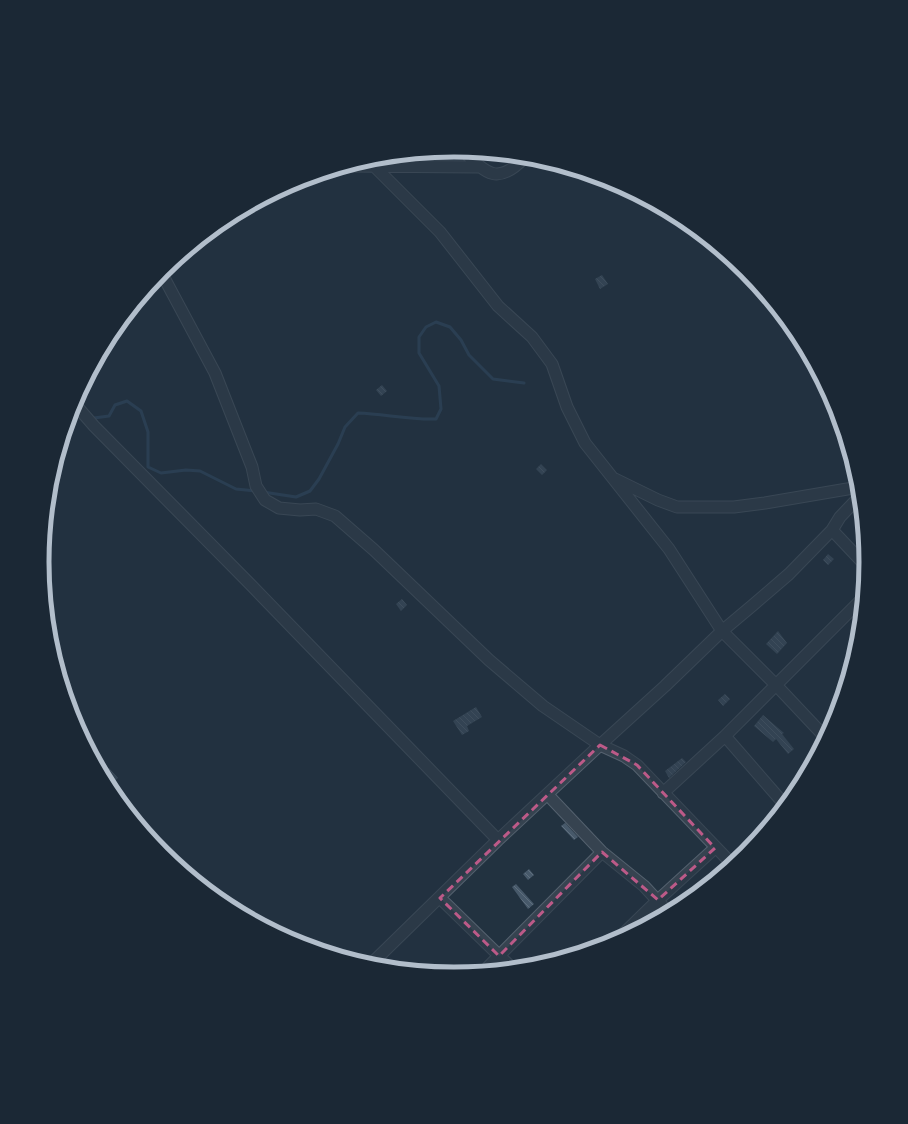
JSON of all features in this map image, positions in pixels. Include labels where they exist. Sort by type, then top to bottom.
[{"type":"street","points":[[470,158],[479,167],[491,173],[503,174],[516,167],[520,163]]},
{"type":"street","points":[[383,163],[479,167]]},
{"type":"street","points":[[373,166],[440,232],[498,306],[532,337],[552,364],[567,407],[585,443],[669,549],[722,631],[821,733]]},
{"type":"street","points":[[165,279],[215,373],[252,467],[256,486],[264,500],[279,508],[300,510],[316,508],[335,516],[374,550],[489,660],[543,706],[600,745],[624,756],[637,765],[728,860]]},
{"type":"street","points":[[79,409],[94,426],[250,584],[498,840]]},
{"type":"street","points":[[612,478],[658,500],[677,506],[734,507],[852,488]]},
{"type":"street","points":[[376,959],[498,840],[548,795],[722,631],[753,606],[788,574],[832,530],[840,517],[855,502]]},
{"type":"street","points":[[832,530],[859,558]]},
{"type":"street","points":[[663,793],[725,736],[857,604]]},
{"type":"street","points":[[725,736],[781,801]]},
{"type":"street","points":[[548,795],[602,852],[627,871],[665,908]]},
{"type":"street","points":[[632,926],[715,848]]},
{"type":"street","points":[[490,965],[602,852]]},
{"type":"street","points":[[440,898],[508,964]]},
{"type":"highlighted area","points":[[600,745],[637,765],[715,848],[658,900],[602,852],[499,956],[440,898]]},
{"type":"building","points":[[602,275],[608,284],[600,289],[595,279]]},
{"type":"building","points":[[382,385],[387,391],[381,396],[376,390]]},
{"type":"building","points":[[541,464],[547,470],[542,475],[536,469]]},
{"type":"building","points":[[828,554],[834,559],[828,565],[823,560]]},
{"type":"building","points":[[402,599],[407,605],[401,611],[396,604]]},
{"type":"building","points":[[778,631],[787,643],[777,654],[766,644]]},
{"type":"building","points":[[725,694],[730,699],[723,706],[718,700]]},
{"type":"building","points":[[476,707],[482,717],[467,726],[469,731],[462,735],[453,721]]},
{"type":"building","points":[[763,715],[784,733],[782,734],[794,749],[788,754],[776,739],[773,742],[754,726]]},
{"type":"building","points":[[682,758],[686,762],[669,778],[665,771]]},
{"type":"building","points":[[109,768],[118,778],[114,782],[107,770]]},
{"type":"building","points":[[565,823],[578,837],[574,840],[561,826]]},
{"type":"building","points":[[529,869],[534,875],[528,880],[523,874]]},
{"type":"building","points":[[516,884],[534,904],[528,909],[512,887]]},
{"type":"waterway","points":[[263,492],[296,497],[310,491],[319,479],[338,444],[345,427],[358,413],[416,419],[436,419],[441,409],[439,386],[419,353],[419,337],[426,327],[436,322],[450,327],[461,340],[469,355],[493,379],[524,383]]},
{"type":"waterway","points":[[91,417],[109,416],[115,405],[127,401],[141,411],[148,432],[148,467],[161,473],[186,470],[200,471],[236,489],[256,491]]}]
